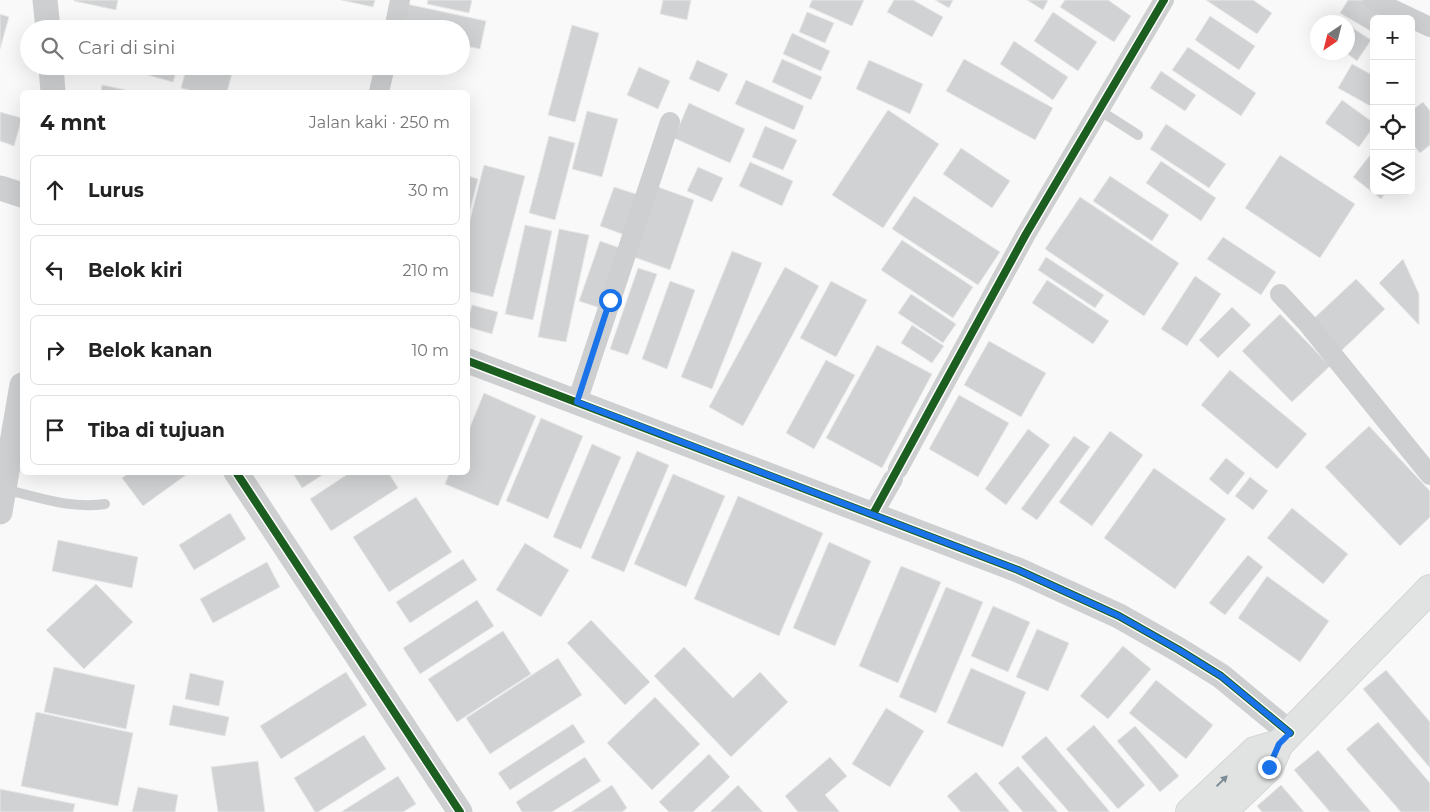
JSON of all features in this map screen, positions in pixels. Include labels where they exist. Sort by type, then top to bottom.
[{"type":"main road","points":[[1222,812],[1273,749],[1430,589]]},
{"type":"main road","points":[[1190,812],[1273,749]]},
{"type":"street","points":[[45,0],[47,20]]},
{"type":"street","points":[[396,20],[400,0]]},
{"type":"street","points":[[874,514],[1026,234],[1164,0]]},
{"type":"street","points":[[1373,0],[1430,27]]},
{"type":"street","points":[[52,75],[53,90]]},
{"type":"street","points":[[379,90],[383,75]]},
{"type":"street","points":[[577,402],[670,122]]},
{"type":"street","points":[[0,188],[20,194]]},
{"type":"street","points":[[1280,294],[1307,323],[1430,475]]},
{"type":"street","points":[[470,362],[1018,570],[1119,616],[1221,676],[1273,749]]},
{"type":"street","points":[[2,500],[20,396]]},
{"type":"street","points":[[238,475],[460,812]]},
{"type":"lane","points":[[1099,110],[1138,135]]},
{"type":"lane","points":[[2,500],[88,507],[105,504]]},
{"type":"building","points":[[74,0],[118,0],[116,10]]},
{"type":"building","points":[[341,0],[375,0],[373,7]]},
{"type":"building","points":[[428,0],[472,0],[469,13],[427,4]]},
{"type":"building","points":[[663,0],[691,0],[687,20],[660,14]]},
{"type":"building","points":[[812,0],[864,0],[852,26],[809,7]]},
{"type":"building","points":[[894,0],[913,0],[943,17],[932,37],[887,12]]},
{"type":"building","points":[[935,0],[953,0],[949,8]]},
{"type":"building","points":[[1027,0],[1048,0],[1043,10]]},
{"type":"building","points":[[1065,0],[1108,0],[1131,16],[1114,42],[1060,7]]},
{"type":"building","points":[[1206,0],[1253,0],[1272,13],[1257,34]]},
{"type":"building","points":[[1348,0],[1364,0],[1390,15],[1370,15],[1370,31],[1355,22],[1355,15],[1343,15],[1340,13]]},
{"type":"building","points":[[402,3],[486,21],[480,49],[470,47],[470,20],[399,20]]},
{"type":"building","points":[[807,12],[834,23],[825,43],[799,32]]},
{"type":"building","points":[[1053,12],[1097,42],[1078,71],[1034,41]]},
{"type":"building","points":[[0,14],[9,17],[0,49]]},
{"type":"building","points":[[1210,16],[1255,46],[1239,70],[1195,40]]},
{"type":"building","points":[[572,25],[599,33],[575,122],[548,115]]},
{"type":"building","points":[[1355,30],[1370,39],[1357,61],[1355,60]]},
{"type":"building","points":[[792,33],[830,51],[821,71],[783,54]]},
{"type":"building","points":[[1014,41],[1068,77],[1053,100],[1000,64]]},
{"type":"building","points":[[1188,47],[1256,93],[1241,116],[1172,70]]},
{"type":"building","points":[[782,59],[822,77],[811,100],[772,82]]},
{"type":"building","points":[[964,59],[1053,108],[1035,140],[946,91]]},
{"type":"building","points":[[697,60],[728,74],[719,92],[689,79]]},
{"type":"building","points":[[869,60],[923,84],[910,114],[856,89]]},
{"type":"building","points":[[1352,64],[1370,74],[1370,106],[1338,88]]},
{"type":"building","points":[[639,67],[670,81],[658,109],[627,95]]},
{"type":"building","points":[[1161,71],[1196,95],[1185,111],[1150,88]]},
{"type":"building","points":[[148,75],[175,75],[173,82]]},
{"type":"building","points":[[185,75],[232,75],[228,90],[188,90],[181,88]]},
{"type":"building","points":[[746,80],[804,106],[794,130],[735,104]]},
{"type":"building","points":[[102,85],[126,90],[101,90]]},
{"type":"building","points":[[1342,100],[1370,120],[1370,132],[1359,147],[1325,123]]},
{"type":"building","points":[[1423,102],[1430,111],[1430,145],[1420,153],[1415,147],[1415,108]]},
{"type":"building","points":[[689,103],[745,129],[730,163],[674,138]]},
{"type":"building","points":[[888,110],[939,144],[883,228],[832,195]]},
{"type":"building","points":[[587,111],[618,119],[602,177],[572,169]]},
{"type":"building","points":[[0,112],[20,117],[20,125],[14,146],[0,141]]},
{"type":"building","points":[[1166,124],[1226,164],[1209,188],[1150,149]]},
{"type":"building","points":[[765,126],[797,140],[783,170],[752,157]]},
{"type":"building","points":[[549,136],[575,143],[555,220],[529,213]]},
{"type":"building","points":[[961,148],[1010,181],[992,208],[943,174]]},
{"type":"building","points":[[1280,155],[1355,204],[1320,258],[1245,208]]},
{"type":"building","points":[[1370,155],[1370,190],[1353,177]]},
{"type":"building","points":[[1161,161],[1216,198],[1201,221],[1146,183]]},
{"type":"building","points":[[750,162],[793,181],[782,206],[739,186]]},
{"type":"building","points":[[484,165],[525,176],[493,297],[470,291],[470,219]]},
{"type":"building","points":[[698,167],[723,178],[712,202],[687,191]]},
{"type":"building","points":[[1110,176],[1169,215],[1152,241],[1093,201]]},
{"type":"building","points":[[470,177],[478,179],[470,211]]},
{"type":"building","points":[[614,187],[639,195],[625,235],[600,226]]},
{"type":"building","points":[[658,187],[694,200],[670,270],[634,257]]},
{"type":"building","points":[[1376,195],[1384,195],[1381,199]]},
{"type":"building","points":[[914,196],[1000,252],[978,285],[892,229]]},
{"type":"building","points":[[1080,197],[1179,263],[1144,316],[1045,249]]},
{"type":"building","points":[[525,225],[552,231],[533,320],[505,314]]},
{"type":"building","points":[[559,229],[589,235],[566,342],[538,337]]},
{"type":"building","points":[[1223,237],[1276,272],[1261,295],[1207,259]]},
{"type":"building","points":[[902,240],[973,287],[953,318],[881,270]]},
{"type":"building","points":[[600,241],[623,249],[603,309],[579,301]]},
{"type":"building","points":[[732,251],[762,263],[712,389],[681,377]]},
{"type":"building","points":[[1046,257],[1104,295],[1095,308],[1038,270]]},
{"type":"building","points":[[1403,259],[1419,294],[1419,325],[1379,283]]},
{"type":"building","points":[[785,267],[819,286],[743,426],[709,407]]},
{"type":"building","points":[[638,268],[657,274],[628,355],[610,349]]},
{"type":"building","points":[[1195,276],[1221,294],[1187,346],[1161,329]]},
{"type":"building","points":[[1356,279],[1385,309],[1340,352],[1311,321]]},
{"type":"building","points":[[1047,280],[1109,321],[1093,344],[1032,303]]},
{"type":"building","points":[[670,281],[695,290],[667,369],[642,359]]},
{"type":"building","points":[[831,281],[867,300],[836,357],[800,338]]},
{"type":"building","points":[[911,294],[956,324],[943,343],[898,313]]},
{"type":"building","points":[[472,305],[498,312],[492,334],[470,328]]},
{"type":"building","points":[[1232,307],[1251,325],[1218,358],[1199,340]]},
{"type":"building","points":[[1280,314],[1330,366],[1292,402],[1242,351]]},
{"type":"building","points":[[912,325],[944,346],[932,363],[901,343]]},
{"type":"building","points":[[989,341],[1046,373],[1021,417],[964,385]]},
{"type":"building","points":[[877,345],[932,374],[882,468],[826,438]]},
{"type":"building","points":[[826,360],[855,375],[814,449],[786,433]]},
{"type":"building","points":[[1230,370],[1307,434],[1277,469],[1201,405]]},
{"type":"building","points":[[484,393],[536,416],[498,506],[445,484],[449,475],[470,475],[470,427]]},
{"type":"building","points":[[959,395],[1009,423],[978,477],[929,449]]},
{"type":"building","points":[[541,418],[583,436],[548,519],[506,501]]},
{"type":"building","points":[[1369,426],[1430,491],[1430,517],[1400,546],[1325,467]]},
{"type":"building","points":[[1028,429],[1050,445],[1006,505],[985,489]]},
{"type":"building","points":[[1110,431],[1143,455],[1092,526],[1059,502]]},
{"type":"building","points":[[1074,436],[1090,447],[1037,520],[1021,509]]},
{"type":"building","points":[[592,444],[621,457],[581,549],[553,537]]},
{"type":"building","points":[[637,451],[669,465],[624,572],[591,558]]},
{"type":"building","points":[[1226,458],[1245,473],[1228,495],[1209,479]]},
{"type":"building","points":[[1154,468],[1226,519],[1175,589],[1104,538]]},
{"type":"building","points":[[673,474],[725,496],[686,587],[634,564]]},
{"type":"building","points":[[126,475],[186,475],[143,506],[122,478]]},
{"type":"building","points":[[294,475],[322,475],[302,488]]},
{"type":"building","points":[[346,475],[390,475],[398,488],[331,531],[310,499]]},
{"type":"building","points":[[1250,477],[1268,491],[1253,510],[1235,496]]},
{"type":"building","points":[[738,496],[823,533],[779,636],[694,599]]},
{"type":"building","points":[[416,497],[452,552],[389,592],[353,537]]},
{"type":"building","points":[[1292,508],[1348,554],[1323,584],[1267,538]]},
{"type":"building","points":[[230,513],[246,539],[194,570],[179,545]]},
{"type":"building","points":[[58,540],[138,557],[132,588],[52,571]]},
{"type":"building","points":[[829,542],[871,561],[835,646],[793,628]]},
{"type":"building","points":[[525,543],[569,570],[541,617],[496,590]]},
{"type":"building","points":[[1248,555],[1263,567],[1225,615],[1209,603]]},
{"type":"building","points":[[463,559],[477,580],[410,623],[396,602]]},
{"type":"building","points":[[267,562],[280,587],[213,623],[200,599]]},
{"type":"building","points":[[901,566],[941,582],[898,683],[859,666]]},
{"type":"building","points":[[1267,576],[1329,621],[1300,662],[1238,618]]},
{"type":"building","points":[[96,584],[133,622],[84,669],[46,630]]},
{"type":"building","points":[[946,587],[983,602],[936,713],[899,697]]},
{"type":"building","points":[[477,600],[494,626],[420,674],[403,648]]},
{"type":"building","points":[[993,606],[1030,622],[1008,672],[971,656]]},
{"type":"building","points":[[591,620],[650,682],[625,705],[567,643]]},
{"type":"building","points":[[1037,629],[1069,643],[1048,691],[1016,677]]},
{"type":"building","points":[[503,631],[531,674],[457,722],[428,679]]},
{"type":"building","points":[[1123,646],[1151,669],[1108,719],[1080,696]]},
{"type":"building","points":[[684,647],[733,698],[760,672],[788,702],[731,757],[654,676]]},
{"type":"building","points":[[558,658],[582,695],[490,754],[466,718]]},
{"type":"building","points":[[54,667],[135,685],[126,729],[44,712]]},
{"type":"building","points":[[971,668],[1026,692],[1003,747],[947,723]]},
{"type":"building","points":[[1386,670],[1430,722],[1430,768],[1363,689]]},
{"type":"building","points":[[346,672],[367,705],[281,759],[260,726]]},
{"type":"building","points":[[190,673],[224,681],[219,706],[185,699]]},
{"type":"building","points":[[1156,680],[1213,725],[1186,759],[1129,713]]},
{"type":"building","points":[[655,697],[700,744],[652,790],[607,743]]},
{"type":"building","points":[[173,705],[229,717],[225,736],[169,725]]},
{"type":"building","points":[[886,708],[924,731],[890,787],[852,764]]},
{"type":"building","points":[[36,712],[133,733],[118,806],[21,786]]},
{"type":"building","points":[[1378,722],[1430,783],[1430,812],[1401,812],[1346,749]]},
{"type":"building","points":[[573,724],[585,742],[510,790],[498,773]]},
{"type":"building","points":[[1094,725],[1145,785],[1118,809],[1066,749]]},
{"type":"building","points":[[1135,726],[1179,776],[1160,792],[1117,741]]},
{"type":"building","points":[[364,735],[386,769],[318,812],[315,812],[294,778]]},
{"type":"building","points":[[1046,736],[1110,812],[1069,812],[1021,757]]},
{"type":"building","points":[[1318,750],[1371,812],[1330,812],[1294,770]]},
{"type":"building","points":[[709,754],[730,777],[693,812],[669,812],[659,802]]},
{"type":"building","points":[[585,757],[601,781],[552,812],[522,812],[516,802]]},
{"type":"building","points":[[830,757],[847,776],[825,795],[840,812],[798,812],[785,796]]},
{"type":"building","points":[[258,761],[265,812],[218,812],[211,767]]},
{"type":"building","points":[[1018,766],[1058,812],[1023,812],[998,783]]},
{"type":"building","points":[[976,772],[1010,812],[961,812],[947,796]]},
{"type":"building","points":[[398,776],[416,804],[403,812],[341,812]]},
{"type":"building","points":[[612,785],[627,808],[622,812],[571,812]]},
{"type":"building","points":[[738,785],[763,812],[710,812]]},
{"type":"building","points":[[1281,785],[1304,812],[1262,812],[1257,806]]},
{"type":"building","points":[[138,787],[178,795],[175,812],[132,812]]},
{"type":"building","points":[[0,789],[75,804],[73,812],[0,812]]},
{"type":"cycle path","points":[[873,514],[1026,234],[1164,0]]},
{"type":"cycle path","points":[[470,362],[1018,570],[1119,616],[1179,650],[1221,676],[1290,733]]},
{"type":"cycle path","points":[[238,475],[460,812]]},
{"type":"route","points":[[610,300],[577,402],[1018,570],[1119,616],[1221,676],[1290,733],[1279,744],[1269,767]]}]
